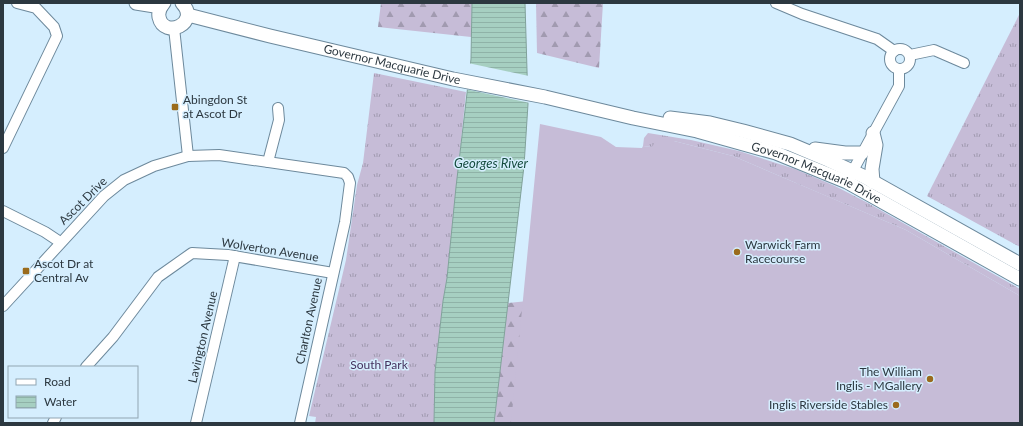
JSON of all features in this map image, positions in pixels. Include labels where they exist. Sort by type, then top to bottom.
[{"type":"main road","points":[[136,3],[163,4],[159,16],[162,24],[170,28],[182,25],[185,22],[185,7]]},
{"type":"main road","name":"Governor Macquarie Drive","points":[[185,7],[270,36],[453,79],[545,97],[633,118],[697,131],[776,153],[847,182],[1020,279]]},
{"type":"main road","name":"Governor Macquarie Drive","points":[[597,109],[710,123],[790,144],[853,171],[1020,264]]},
{"type":"main road","points":[[873,133],[876,145],[872,169],[873,182]]},
{"type":"main road","points":[[790,144],[844,153],[862,153]]},
{"type":"street","points":[[3,148],[57,36],[54,27],[36,8],[17,3]]},
{"type":"street","points":[[776,3],[802,14],[877,39],[894,51]]},
{"type":"street","points":[[174,28],[188,156]]},
{"type":"street","points":[[898,49],[907,51],[911,60],[909,65],[905,68],[899,69],[894,67],[891,62],[891,56],[894,51],[898,49]]},
{"type":"street","points":[[910,55],[934,50],[964,63]]},
{"type":"street","points":[[847,182],[899,86],[899,69]]},
{"type":"street","points":[[268,162],[279,120],[278,108]]},
{"type":"street","name":"Ascot Drive","points":[[3,306],[60,242],[104,196],[124,180],[154,166],[188,156],[219,155],[344,173],[348,177]]},
{"type":"street","name":"Charlton Avenue","points":[[300,423],[345,222],[350,183],[348,177]]},
{"type":"street","points":[[3,211],[45,232],[60,242]]},
{"type":"street","name":"Wolverton Avenue","points":[[87,366],[114,337],[158,277],[192,253],[235,256],[333,274]]},
{"type":"street","name":"Lavington Avenue","points":[[196,423],[235,256]]},
{"type":"green space","points":[[381,3],[472,3],[471,37],[378,27]]},
{"type":"green space","points":[[536,3],[603,3],[599,68],[537,53]]},
{"type":"green space","points":[[1020,13],[1020,247],[927,196]]},
{"type":"green space","name":"South Park","points":[[374,73],[466,92],[447,278],[435,372],[434,423],[315,423],[316,417],[309,416],[346,260],[357,185],[363,163]]},
{"type":"green space","name":"Warwick Farm Racecourse","points":[[540,124],[601,137],[616,147],[652,147],[656,141],[674,141],[733,156],[906,230],[1020,296],[1020,423],[511,423]]},
{"type":"green space","points":[[648,133],[691,140],[739,151],[795,169],[835,186],[1020,289],[1020,296],[906,230],[733,156],[674,141],[652,147],[643,146],[644,138]]},
{"type":"green space","points":[[548,299],[554,423],[494,423],[507,303]]},
{"type":"water","name":"Georges River","points":[[472,3],[525,3],[528,104],[524,166],[494,423],[434,423],[435,372],[471,59]]},
{"type":"pier","points":[[468,63],[529,76],[530,103],[465,89]]},
{"type":"place","name":"Abingdon St at Ascot Dr","points":[[175,107]]},
{"type":"place","name":"Warwick Farm Racecourse","points":[[737,252]]},
{"type":"place","name":"Ascot Dr at Central Av","points":[[26,271]]},
{"type":"place","name":"The William Inglis - MGallery","points":[[930,379]]},
{"type":"place","name":"Inglis Riverside Stables","points":[[896,405]]}]
